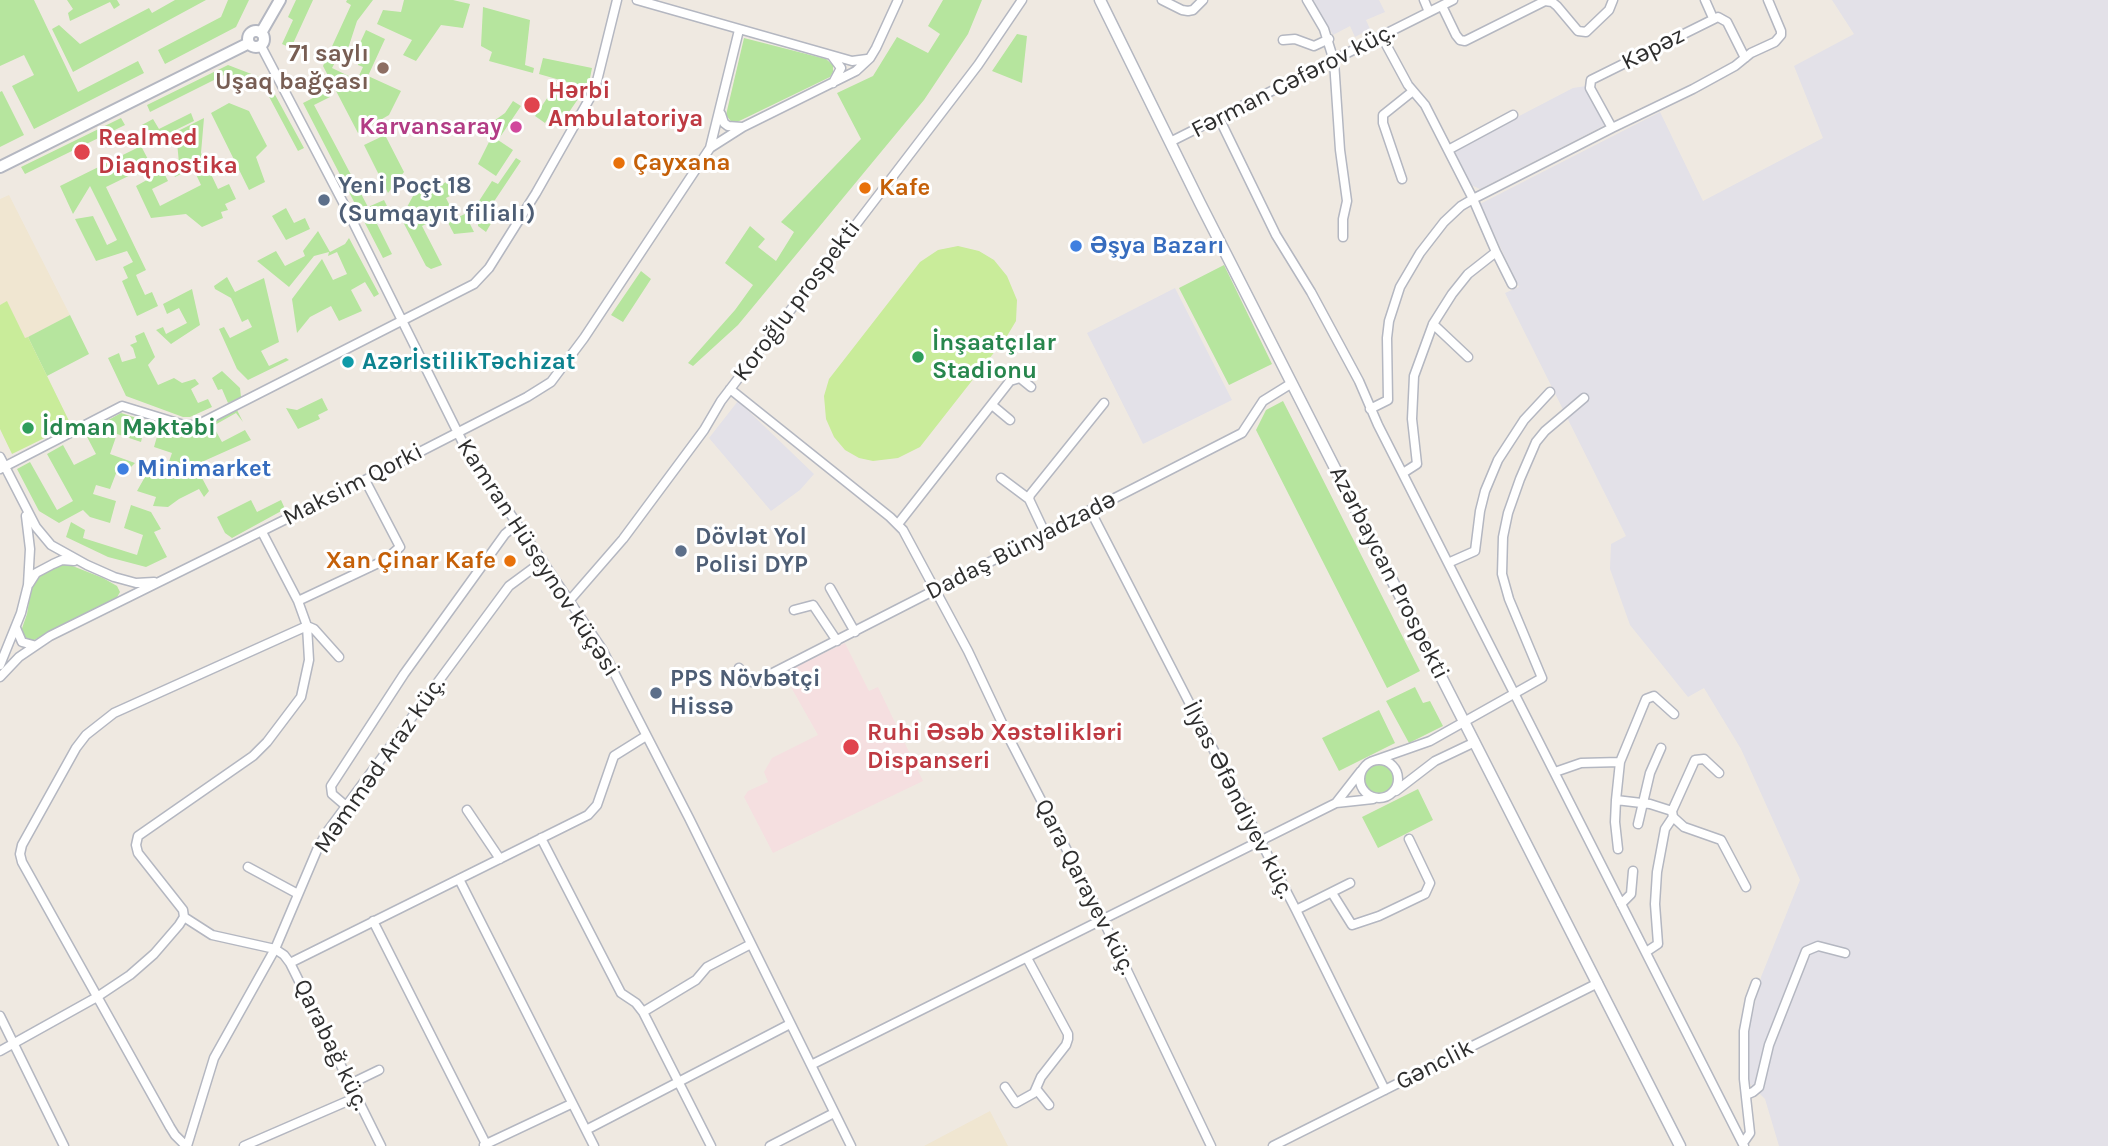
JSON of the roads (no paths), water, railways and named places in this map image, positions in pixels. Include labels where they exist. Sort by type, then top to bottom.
[{"type":"main road","points":[[261,33],[280,0]]},
{"type":"main road","points":[[251,33],[261,33],[264,39],[261,46],[253,47],[248,36],[251,33]]},
{"type":"main road","points":[[0,167],[249,43]]},
{"type":"street","points":[[2,468],[122,406],[184,425],[197,425],[474,284],[489,268],[536,193],[595,89],[617,0]]},
{"type":"street","points":[[638,0],[857,62],[870,58]]},
{"type":"street","points":[[710,148],[743,127],[849,76],[870,58],[898,0]]},
{"type":"street","name":"Koroğlu prospekti","points":[[570,600],[632,528],[704,430],[730,389],[978,65],[1023,0]]},
{"type":"street","name":"Azərbaycan Prospekti","points":[[1100,0],[1680,1146]]},
{"type":"street","points":[[1162,0],[1188,11],[1193,10],[1203,0]]},
{"type":"street","points":[[1307,0],[1329,39],[1334,61],[1340,150],[1348,201],[1343,219],[1343,237]]},
{"type":"street","points":[[1424,0],[1429,12]]},
{"type":"street","name":"Fərman Cəfərov küç.","points":[[1170,142],[1452,0]]},
{"type":"street","points":[[1442,6],[1456,35],[1465,41],[1545,1],[1552,2],[1578,30],[1586,32],[1609,10],[1613,0]]},
{"type":"street","points":[[1705,0],[1713,18]]},
{"type":"street","points":[[1370,409],[1388,400],[1387,338],[1389,321],[1400,287],[1420,253],[1444,222],[1473,199],[1693,89],[1775,42],[1782,35],[1768,0]]},
{"type":"street","name":"Kəpəz","points":[[1612,128],[1590,88],[1591,80],[1713,18],[1723,18],[1727,22],[1745,58]]},
{"type":"street","points":[[710,148],[739,30]]},
{"type":"street","points":[[1382,37],[1413,90],[1425,105],[1512,284]]},
{"type":"street","points":[[1283,40],[1295,39],[1314,46],[1329,39]]},
{"type":"street","name":"Kamran Hüseynov küçəsi","points":[[261,46],[341,198],[472,460],[601,649],[851,1146]]},
{"type":"street","points":[[828,53],[836,59],[841,68],[839,76],[831,85]]},
{"type":"street","points":[[1402,179],[1382,116],[1413,90]]},
{"type":"street","points":[[721,111],[728,127],[743,127]]},
{"type":"street","points":[[1448,150],[1513,115]]},
{"type":"street","points":[[1219,118],[1276,235],[1346,356],[1402,473],[1743,1145]]},
{"type":"street","name":"Maksim Qorki","points":[[0,677],[33,645],[365,480],[551,382],[710,148]]},
{"type":"street","points":[[1402,473],[1417,464],[1412,419],[1414,376],[1433,324],[1468,274],[1496,252]]},
{"type":"street","points":[[1433,324],[1468,358]]},
{"type":"street","points":[[898,524],[1010,381],[1016,378],[1031,387]]},
{"type":"street","name":"Dadaş Bünyadzadə","points":[[739,668],[748,680],[758,680],[1242,433],[1263,401],[1292,383]]},
{"type":"street","name":"Qara Qarayev küç.","points":[[730,389],[898,524],[1104,920],[1211,1146]]},
{"type":"street","points":[[1448,563],[1475,551],[1485,491],[1498,460],[1524,420],[1550,392]]},
{"type":"street","points":[[1336,803],[1369,764],[1420,746],[1542,678],[1509,599],[1501,559],[1508,513],[1536,442],[1584,398]]},
{"type":"street","points":[[1029,499],[1032,491],[1104,403]]},
{"type":"street","points":[[992,405],[1010,420]]},
{"type":"street","points":[[0,457],[2,468],[42,536],[51,545],[124,583],[128,590],[116,604]]},
{"type":"street","points":[[1001,478],[1029,499],[1045,533]]},
{"type":"street","points":[[298,601],[385,560],[400,547],[365,480]]},
{"type":"street","points":[[0,665],[16,628],[27,585],[30,549],[24,506]]},
{"type":"street","name":"İlyas Əfəndiyev küç.","points":[[1090,510],[1296,910],[1385,1090]]},
{"type":"street","points":[[346,806],[332,794],[331,786],[404,674],[505,534],[517,524]]},
{"type":"street","points":[[0,1051],[97,997],[144,965],[184,917],[183,910],[138,853],[138,836],[234,771],[267,742],[301,697],[309,660],[307,626],[298,601],[262,532]]},
{"type":"street","points":[[27,585],[41,570],[62,560],[87,565]]},
{"type":"street","name":"Məmməd Araz küç.","points":[[187,1146],[214,1058],[275,949],[317,850],[346,806],[509,586],[543,561]]},
{"type":"street","points":[[114,577],[142,583],[164,581]]},
{"type":"street","points":[[830,588],[855,632]]},
{"type":"street","points":[[794,611],[813,605],[837,641]]},
{"type":"street","points":[[187,1146],[175,1135],[97,997],[20,854],[22,845],[76,748],[86,735],[114,713],[307,626],[314,629],[339,657]]},
{"type":"street","points":[[16,628],[22,642],[33,645]]},
{"type":"street","points":[[1618,849],[1615,822],[1620,762],[1646,699],[1654,696],[1674,714]]},
{"type":"street","points":[[290,963],[594,810],[614,756],[646,736]]},
{"type":"street","points":[[811,1065],[1336,803],[1379,799],[1391,794],[1435,761],[1475,742]]},
{"type":"street","points":[[1638,824],[1650,773],[1661,748]]},
{"type":"street","points":[[1646,952],[1658,944],[1654,904],[1664,830],[1695,760],[1704,759],[1718,773]]},
{"type":"street","points":[[1379,799],[1366,794],[1361,787],[1360,778],[1369,764],[1386,761],[1396,770],[1398,783],[1391,794]]},
{"type":"street","points":[[1555,772],[1581,763],[1620,762]]},
{"type":"street","points":[[1616,800],[1643,803],[1672,814],[1684,827],[1721,840],[1746,887]]},
{"type":"street","points":[[467,810],[500,859]]},
{"type":"street","points":[[541,838],[621,993],[636,1003],[643,1012],[711,1146]]},
{"type":"street","points":[[1332,893],[1352,925],[1379,916],[1425,894],[1430,883],[1409,839]]},
{"type":"street","points":[[247,867],[298,894]]},
{"type":"street","points":[[1621,904],[1631,894],[1633,871]]},
{"type":"street","points":[[459,879],[594,1146]]},
{"type":"street","points":[[1296,910],[1350,883]]},
{"type":"street","points":[[184,917],[212,935],[275,949]]},
{"type":"street","points":[[373,921],[484,1145],[571,1104]]},
{"type":"street","points":[[643,1012],[696,980],[707,967],[751,944]]},
{"type":"street","points":[[1746,1095],[1754,1093],[1759,1087],[1769,1045],[1806,951],[1818,946],[1846,953]]},
{"type":"street","name":"Qarabağ küç.","points":[[275,949],[290,963],[381,1146]]},
{"type":"street","points":[[1005,1087],[1016,1103],[1037,1090],[1041,1077],[1068,1039],[1068,1034],[1027,958]]},
{"type":"street","name":"Gənclik","points":[[1273,1146],[1598,983]]},
{"type":"street","points":[[1743,1145],[1749,1133],[1744,1031],[1756,983]]},
{"type":"street","points":[[0,1016],[64,1146]]},
{"type":"street","points":[[586,1130],[790,1024]]},
{"type":"street","points":[[350,1084],[379,1070]]},
{"type":"street","points":[[1037,1090],[1049,1105]]},
{"type":"street","points":[[244,1146],[357,1097]]},
{"type":"street","points":[[770,1146],[834,1113]]},
{"type":"place","name":"71 saylı Uşaq bağçası","points":[[383,68]]},
{"type":"place","name":"Hərbi Ambulatoriya","points":[[532,105]]},
{"type":"place","name":"Karvansaray","points":[[516,127]]},
{"type":"place","name":"Realmed Diaqnostika","points":[[82,152]]},
{"type":"place","name":"Çayxana","points":[[619,163]]},
{"type":"place","name":"Kafe","points":[[865,188]]},
{"type":"place","name":"Yeni Poçt 18 (Sumqayıt filialı)","points":[[324,200]]},
{"type":"place","name":"Əşya Bazarı","points":[[1076,246]]},
{"type":"place","name":"İnşaatçılar Stadionu","points":[[918,357]]},
{"type":"place","name":"AzərİstilikTəchizat","points":[[348,362]]},
{"type":"place","name":"İdman Məktəbi","points":[[28,428]]},
{"type":"place","name":"Minimarket","points":[[123,469]]},
{"type":"place","name":"Dövlət Yol Polisi DYP","points":[[681,551]]},
{"type":"place","name":"Xan Çinar Kafe","points":[[510,561]]},
{"type":"place","name":"PPS Növbətçi Hissə","points":[[656,693]]},
{"type":"place","name":"Ruhi Əsəb Xəstəlikləri Dispanseri","points":[[851,747]]}]
